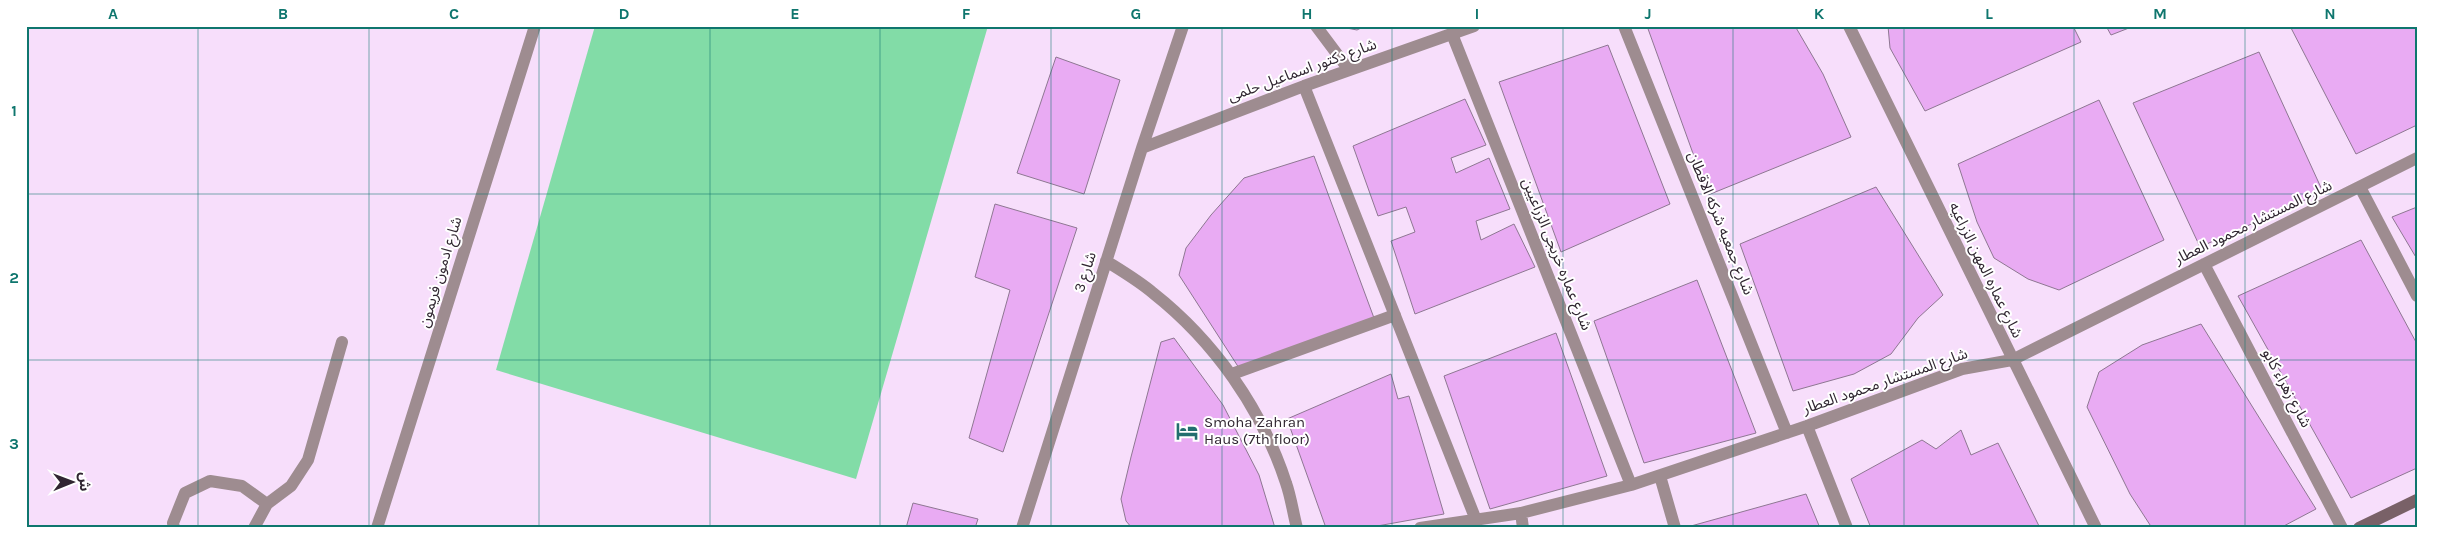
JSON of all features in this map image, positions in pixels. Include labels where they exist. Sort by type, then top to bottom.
[{"type":"main road","points":[[2359,528],[2417,500]]},
{"type":"street","name":"شارع ادمون فريمون","points":[[377,528],[535,26]]},
{"type":"street","name":"شارع 3","points":[[1022,528],[1142,148],[1183,26]]},
{"type":"street","points":[[1316,26],[1349,70]]},
{"type":"street","name":"شارع دكتور اسماعيل حلمى","points":[[1142,148],[1304,86],[1474,26]]},
{"type":"street","name":"شارع جمعيه شركه الاقطان","points":[[1624,26],[1787,433]]},
{"type":"street","name":"شارع عماره المهن الزراعيه","points":[[1849,26],[2096,528]]},
{"type":"street","name":"شارع عماره خريجى الزراعيين","points":[[1452,34],[1631,485]]},
{"type":"street","points":[[1304,86],[1476,520]]},
{"type":"street","name":"شارع المستشار محمود العطار","points":[[1420,528],[1521,513],[1631,485],[1787,433],[1962,368],[2012,360],[2417,158]]},
{"type":"street","points":[[2360,187],[2417,296]]},
{"type":"street","points":[[1106,261],[1153,292],[1195,330],[1232,374],[1263,427],[1287,484],[1297,528]]},
{"type":"street","name":"شارع زهراء كابو","points":[[2204,264],[2342,528]]},
{"type":"street","points":[[1232,374],[1395,315]]},
{"type":"street","points":[[254,528],[267,504],[291,486],[308,460],[342,342]]},
{"type":"street","points":[[1806,426],[1846,528]]},
{"type":"street","points":[[1660,476],[1675,528]]},
{"type":"street","points":[[174,528],[173,523],[185,493],[210,481],[242,486],[267,504]]},
{"type":"street","points":[[1521,513],[1523,528]]},
{"type":"green space","points":[[595,26],[988,26],[856,479],[496,370]]},
{"type":"building","points":[[1336,26],[1365,26],[1357,30]]},
{"type":"building","points":[[1647,26],[1795,26],[1823,74],[1851,137],[1708,195]]},
{"type":"building","points":[[1888,26],[2073,26],[2081,42],[1925,111],[1890,48]]},
{"type":"building","points":[[2106,26],[2134,26],[2111,35]]},
{"type":"building","points":[[2290,26],[2417,26],[2417,125],[2356,154]]},
{"type":"building","points":[[1608,45],[1670,204],[1561,252],[1499,82]]},
{"type":"building","points":[[2259,52],[2323,192],[2200,247],[2133,103]]},
{"type":"building","points":[[1056,57],[1120,80],[1084,194],[1017,173]]},
{"type":"building","points":[[1465,99],[1486,145],[1451,158],[1456,173],[1489,158],[1510,209],[1476,221],[1481,240],[1514,224],[1535,267],[1415,314],[1391,241],[1415,232],[1406,207],[1378,216],[1353,146]]},
{"type":"building","points":[[2099,100],[2164,240],[2059,290],[2028,279],[1994,258],[1977,222],[1958,164]]},
{"type":"building","points":[[1314,156],[1374,318],[1239,368],[1179,275],[1186,248],[1211,215],[1244,178]]},
{"type":"building","points":[[1876,187],[1943,295],[1918,318],[1891,354],[1854,374],[1793,391],[1740,244]]},
{"type":"building","points":[[995,204],[1077,228],[1003,452],[969,438],[1010,290],[975,277]]},
{"type":"building","points":[[2417,207],[2417,259],[2392,217]]},
{"type":"building","points":[[2361,240],[2417,344],[2417,468],[2351,498],[2238,296]]},
{"type":"building","points":[[1697,280],[1756,433],[1644,463],[1594,321]]},
{"type":"building","points":[[2201,324],[2316,509],[2280,528],[2152,528],[2130,494],[2087,407],[2099,372],[2142,345]]},
{"type":"building","points":[[1556,333],[1607,476],[1490,509],[1444,376]]},
{"type":"building","name":"Smoha Zahran Haus (7th floor)","points":[[1174,338],[1223,405],[1259,475],[1275,528],[1132,528],[1126,521],[1121,499],[1161,342]]},
{"type":"building","points":[[1391,374],[1398,399],[1409,396],[1444,514],[1366,528],[1326,528],[1287,419]]},
{"type":"building","points":[[1961,430],[1971,455],[1998,443],[2040,528],[1871,528],[1851,479],[1922,440],[1936,449]]},
{"type":"building","points":[[1806,494],[1820,528],[1692,528],[1691,526]]},
{"type":"building","points":[[913,503],[978,519],[975,528],[906,528]]},
{"type":"place","name":"Smoha Zahran Haus (7th floor)","points":[[1187,431]]}]
